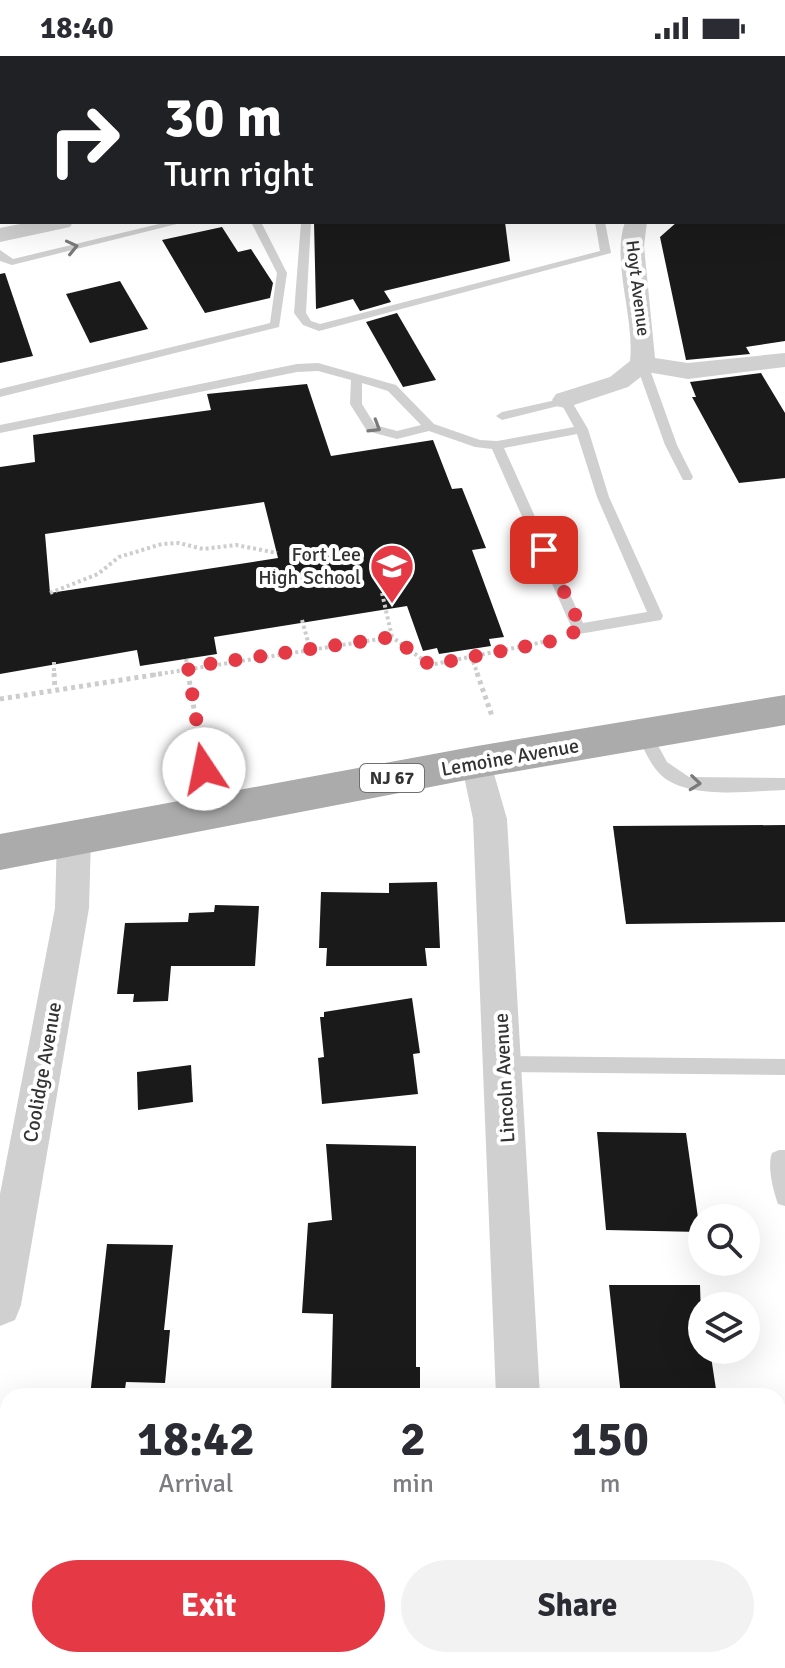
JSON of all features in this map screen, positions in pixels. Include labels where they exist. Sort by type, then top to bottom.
[{"type":"main road","name":"Lemoine Avenue","points":[[0,852],[477,762],[785,710]]},
{"type":"street","points":[[0,235],[52,224]]},
{"type":"street","name":"Hoyt Avenue","points":[[565,400],[619,382],[642,364],[645,331],[630,239],[635,224]]},
{"type":"street","points":[[642,364],[695,371],[785,360]]},
{"type":"street","name":"Lincoln Avenue","points":[[477,762],[490,819],[518,1388]]},
{"type":"street","name":"Coolidge Avenue","points":[[0,1305],[72,908],[74,838]]},
{"type":"lane","points":[[0,253],[2,258],[12,262],[172,224]]},
{"type":"lane","points":[[0,393],[275,325],[282,273],[257,224]]},
{"type":"lane","points":[[306,224],[300,313],[307,323],[319,328],[606,253],[600,224]]},
{"type":"lane","points":[[642,364],[671,445],[687,477]]},
{"type":"lane","points":[[0,429],[297,368],[318,367],[392,388],[430,427],[479,444],[497,445],[582,429]]},
{"type":"lane","points":[[358,378],[354,391],[355,405],[371,428],[397,435],[430,427]]},
{"type":"lane","points":[[497,445],[582,629],[656,616],[603,497],[582,429],[565,400],[502,416]]},
{"type":"lane","points":[[644,733],[664,773],[680,782],[694,785],[785,784]]},
{"type":"lane","points":[[503,1064],[785,1067]]},
{"type":"lane","points":[[785,1159],[779,1159],[785,1197]]},
{"type":"path","points":[[50,593],[98,574],[119,557],[162,544],[185,543],[203,549],[236,545],[277,553]]},
{"type":"path","points":[[382,593],[392,637],[430,665],[553,641],[582,629]]},
{"type":"path","points":[[302,620],[310,649]]},
{"type":"path","points":[[0,699],[392,637]]},
{"type":"path","points":[[471,656],[492,716]]},
{"type":"path","points":[[186,659],[204,769]]},
{"type":"path","points":[[54,662],[55,689]]},
{"type":"building","points":[[314,224],[505,224],[510,261],[384,291],[391,302],[360,311],[353,299],[316,309]]},
{"type":"building","points":[[675,224],[785,224],[785,341],[746,347],[750,354],[686,360],[660,237]]},
{"type":"building","points":[[222,227],[238,252],[251,249],[273,283],[270,298],[205,313],[162,240]]},
{"type":"building","points":[[5,273],[33,356],[0,363],[0,274]]},
{"type":"building","points":[[120,281],[148,329],[90,343],[66,294]]},
{"type":"building","points":[[397,313],[436,380],[403,387],[366,322]]},
{"type":"building","points":[[761,373],[785,413],[785,478],[739,483],[692,397],[696,397],[690,382]]},
{"type":"building","points":[[307,384],[331,456],[433,440],[452,489],[462,488],[486,548],[472,550],[504,637],[489,639],[491,646],[439,654],[437,648],[423,651],[407,606],[214,637],[217,654],[140,666],[137,650],[0,674],[0,467],[35,462],[33,435],[211,410],[207,394]],"holes":[[[264,502],[278,558],[50,593],[45,534]]]},
{"type":"building","points":[[785,825],[785,922],[626,924],[613,826]]},
{"type":"building","points":[[437,882],[440,948],[425,948],[427,966],[326,966],[327,948],[319,948],[321,892],[389,893],[389,883]]},
{"type":"building","points":[[215,905],[259,906],[255,966],[171,966],[168,1001],[133,1002],[134,994],[117,994],[125,923],[188,922],[189,913],[214,912]]},
{"type":"building","points":[[412,998],[420,1053],[413,1054],[418,1094],[322,1104],[318,1058],[324,1057],[320,1017],[324,1017],[324,1012]]},
{"type":"building","points":[[191,1065],[193,1102],[138,1110],[137,1072]]},
{"type":"building","points":[[597,1132],[686,1133],[696,1204],[688,1204],[688,1232],[606,1230]]},
{"type":"building","points":[[326,1144],[416,1146],[416,1367],[420,1367],[420,1388],[331,1388],[333,1314],[302,1313],[308,1223],[332,1220]]},
{"type":"building","points":[[107,1244],[173,1245],[164,1330],[170,1330],[165,1383],[126,1382],[125,1388],[91,1388]]},
{"type":"building","points":[[609,1285],[700,1285],[700,1292],[688,1292],[688,1364],[712,1364],[716,1388],[620,1388]]},
{"type":"place","name":"Fort Lee High School","points":[[392,605]]},
{"type":"route","points":[[204,769],[188,667],[392,637],[430,665],[553,641],[582,629],[579,629],[544,550]]}]
